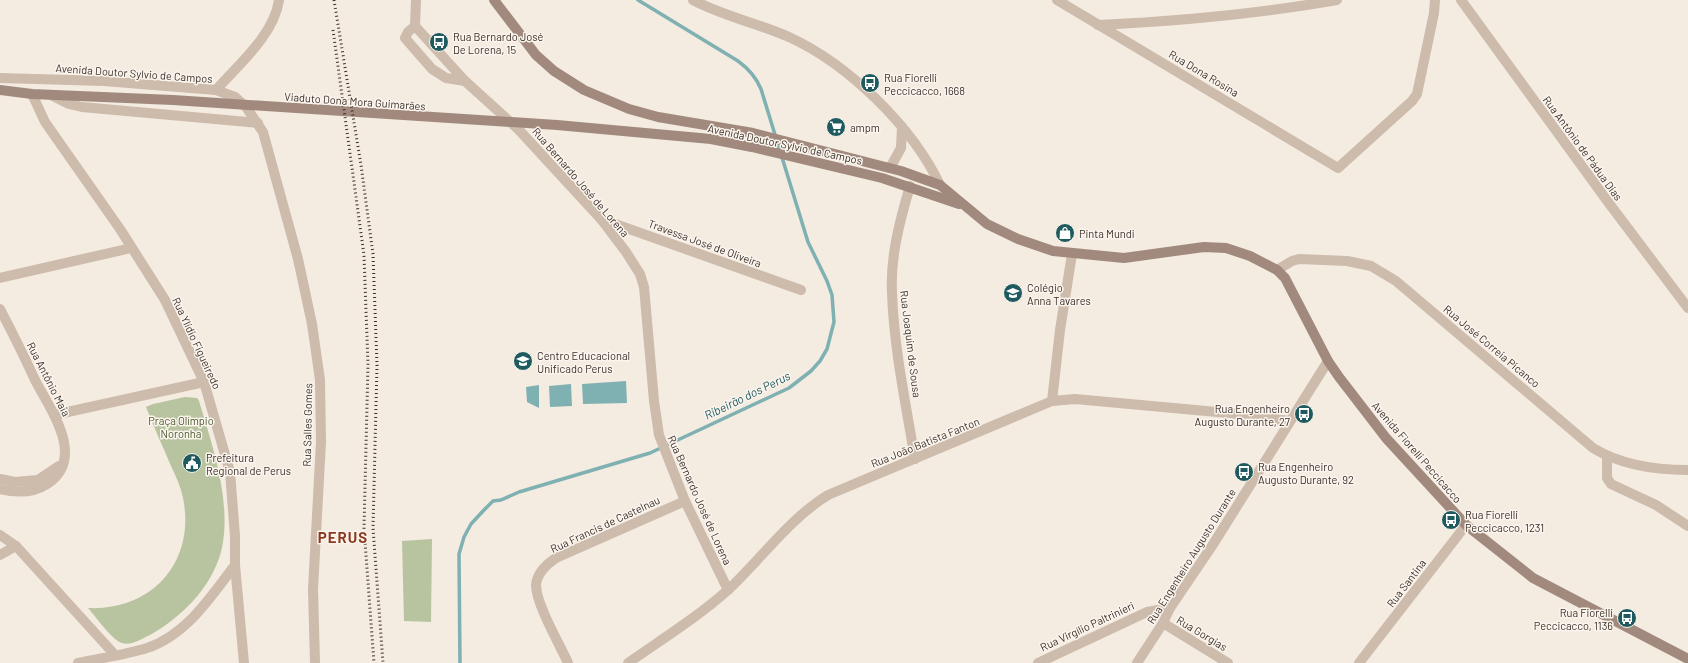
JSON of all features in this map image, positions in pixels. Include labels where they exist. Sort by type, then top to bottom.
[{"type":"main road","name":"Avenida Doutor Sylvio de Campos","points":[[494,0],[536,55],[554,71],[584,90],[629,109],[658,117],[732,128],[794,142],[911,175]]},
{"type":"main road","points":[[0,90],[53,95]]},
{"type":"main road","name":"Viaduto Dona Mora Guimarães","points":[[53,95],[173,100],[653,133]]},
{"type":"main road","name":"Avenida Doutor Sylvio de Campos","points":[[653,133],[711,139],[770,151],[910,186]]},
{"type":"main road","name":"Avenida Fiorelli Peccicacco","points":[[911,175],[940,185],[963,206],[987,224],[1018,239],[1053,252],[1124,258],[1204,247],[1226,248],[1250,256],[1277,270],[1285,278],[1298,301],[1328,361],[1386,438],[1466,525],[1532,578],[1688,659]]},
{"type":"main road","name":"Avenida Fiorelli Peccicacco","points":[[910,186],[963,206]]},
{"type":"street","points":[[216,90],[267,32],[275,19],[279,0]]},
{"type":"street","points":[[416,0],[415,26],[408,32],[405,38],[425,64],[446,78],[465,81]]},
{"type":"street","name":"Avenida Fiorelli Peccicacco","points":[[693,0],[733,18],[779,33],[821,56],[859,85],[902,127],[919,147],[940,185]]},
{"type":"street","name":"Rua Dona Rosina","points":[[1057,0],[1338,168],[1412,101],[1417,94],[1434,13],[1434,0]]},
{"type":"street","points":[[1098,25],[1181,20],[1261,12],[1337,0]]},
{"type":"street","name":"Rua Antônio de Pádua Dias","points":[[1461,0],[1608,202],[1688,308]]},
{"type":"street","name":"Rua Bernardo José de Lorena","points":[[415,26],[465,81],[512,123],[601,219],[626,252],[640,274],[644,287],[658,435],[684,499],[728,590]]},
{"type":"street","name":"Avenida Doutor Sylvio de Campos","points":[[0,78],[14,80],[104,81],[216,90],[235,97],[246,107],[258,123]]},
{"type":"street","name":"Rua Ylídio Figueiredo","points":[[32,94],[45,122],[120,229],[164,300],[204,382],[230,472],[234,522],[235,566],[244,663]]},
{"type":"street","points":[[53,95],[69,104],[82,107],[258,123]]},
{"type":"street","name":"Rua Salles Gomes","points":[[258,123],[265,138],[284,213],[298,259],[312,324],[320,380],[321,442],[313,589],[315,663]]},
{"type":"street","points":[[890,168],[901,148],[902,127]]},
{"type":"street","name":"Rua Joaquim de Sousa","points":[[910,186],[897,238],[892,293],[901,368],[915,459]]},
{"type":"street","name":"Travessa José de Oliveira","points":[[601,219],[801,290]]},
{"type":"street","points":[[0,278],[131,248]]},
{"type":"street","points":[[1052,401],[1060,330],[1072,254]]},
{"type":"street","name":"Rua José Correia Picanco","points":[[1277,270],[1292,261],[1308,258],[1360,262],[1380,270],[1396,281],[1593,448],[1607,456],[1668,470],[1688,470]]},
{"type":"street","name":"Rua Antônio Maia","points":[[0,309],[54,415],[63,436],[65,455],[63,464]]},
{"type":"street","name":"Rua Engenheiro Augusto Durante","points":[[1137,663],[1163,623],[1170,608],[1224,527],[1328,361]]},
{"type":"street","points":[[54,415],[204,382]]},
{"type":"street","name":"Rua João Batista Fanton","points":[[628,663],[728,590],[812,505],[833,493],[1052,401],[1075,399],[1113,402],[1238,414],[1290,421]]},
{"type":"street","points":[[1607,456],[1607,478],[1611,484],[1656,506],[1688,526]]},
{"type":"street","points":[[0,479],[15,482],[38,480],[63,464]]},
{"type":"street","points":[[0,489],[11,491],[30,491],[42,487],[58,473],[63,464]]},
{"type":"street","name":"Rua Francis de Castelnau","points":[[568,663],[546,617],[537,592],[537,580],[542,571],[556,558],[684,499]]},
{"type":"street","name":"Rua Santina","points":[[1362,659],[1466,525]]},
{"type":"street","points":[[0,535],[16,546],[115,655]]},
{"type":"street","points":[[0,555],[16,546]]},
{"type":"street","points":[[78,663],[148,648],[168,638],[187,623],[235,566]]},
{"type":"street","name":"Rua Virgílio Paltrinieri","points":[[1038,663],[1147,612],[1170,608]]},
{"type":"street","name":"Rua Gorgias","points":[[1163,623],[1228,663]]},
{"type":"street","points":[[1362,659],[1374,663]]},
{"type":"green space","name":"Praça Olímpio Noronha","points":[[185,397],[197,398],[199,401],[214,453],[222,489],[225,525],[220,557],[206,584],[186,608],[163,627],[150,635],[133,643],[126,644],[114,638],[88,608],[111,607],[132,601],[150,591],[164,578],[176,562],[183,543],[185,521],[183,498],[178,482],[146,407]]},
{"type":"green space","points":[[432,539],[431,622],[404,621],[402,541]]},
{"type":"water","points":[[626,381],[627,403],[583,404],[582,384]]},
{"type":"water","points":[[571,384],[572,406],[550,407],[549,386]]},
{"type":"water","points":[[539,385],[539,408],[527,402],[526,387]]},
{"type":"waterway","name":"Ribeirão dos Perus","points":[[460,663],[459,554],[464,537],[471,524],[493,501],[501,500],[519,492],[650,453],[789,388],[811,371],[820,361],[827,349],[834,322],[832,295],[827,281],[808,242],[761,89],[757,81],[746,67],[738,61],[638,0]]},
{"type":"railway","points":[[334,0],[361,165],[373,254],[377,365],[373,528],[383,663]]},
{"type":"railway","points":[[333,30],[364,255],[368,365],[364,528],[374,663]]},
{"type":"place","name":"Rua Bernardo José De Lorena, 15","points":[[439,42]]},
{"type":"place","name":"Rua Fiorelli Peccicacco, 1668","points":[[870,83]]},
{"type":"place","name":"ampm","points":[[836,127]]},
{"type":"place","name":"Pinta Mundi","points":[[1065,233]]},
{"type":"place","name":"Colégio Anna Tavares","points":[[1013,293]]},
{"type":"place","name":"Centro Educacional Unificado Perus","points":[[523,361]]},
{"type":"place","name":"Rua Engenheiro Augusto Durante, 27","points":[[1304,414]]},
{"type":"place","name":"Prefeitura Regional de Perus","points":[[192,463]]},
{"type":"place","name":"Rua Engenheiro Augusto Durante, 92","points":[[1244,472]]},
{"type":"place","name":"Rua Fiorelli Peccicacco, 1231","points":[[1451,520]]},
{"type":"place","name":"Rua Fiorelli Peccicacco, 1136","points":[[1627,618]]},
{"type":"district","name":"PERUS","points":[[343,537]]}]
